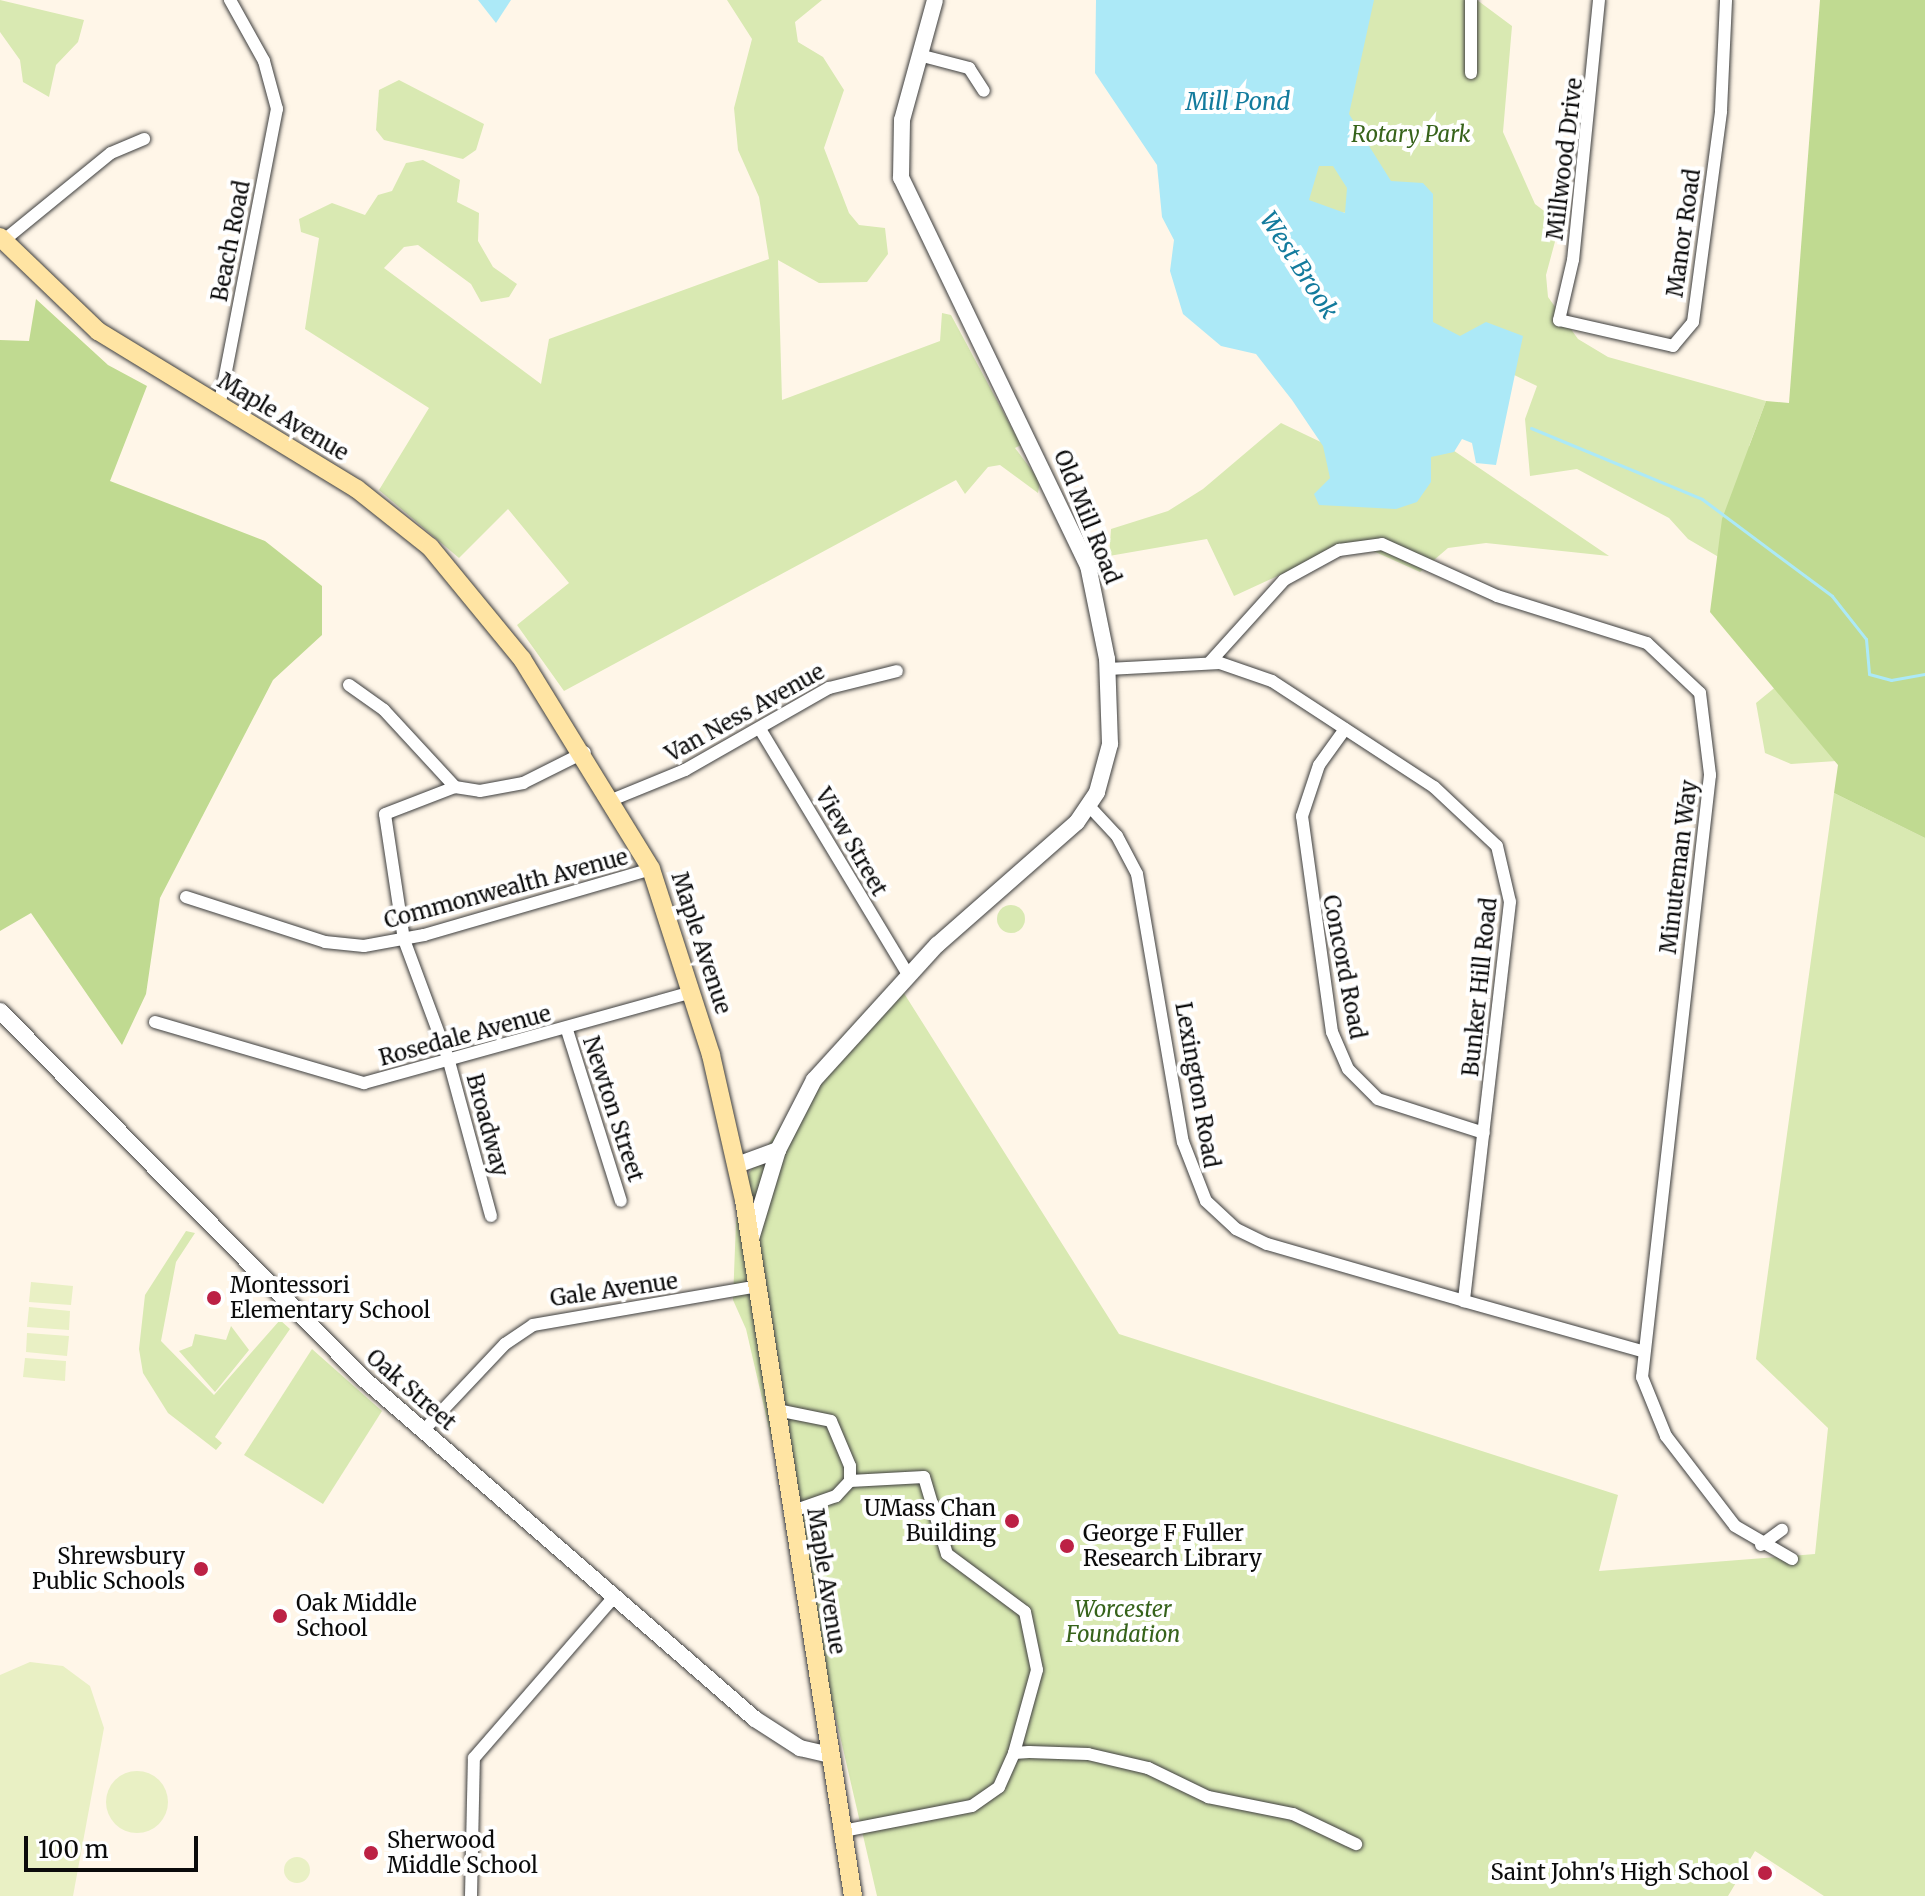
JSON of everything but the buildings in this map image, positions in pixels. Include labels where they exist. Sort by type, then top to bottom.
[{"type":"main road","name":"Maple Avenue","points":[[1,239],[98,331],[416,534],[496,624],[585,752],[651,869],[693,992],[742,1186],[790,1512],[853,1896]]},
{"type":"street","name":"Beach Road","points":[[219,407],[276,120],[272,83],[230,0]]},
{"type":"street","name":"Old Mill Road","points":[[751,1239],[778,1150],[814,1080],[908,974],[1089,806],[1110,744],[1108,669],[1080,546],[905,194],[899,136],[935,0]]},
{"type":"street","points":[[1471,0],[1471,73]]},
{"type":"street","name":"Millwood Drive","points":[[1559,320],[1573,260],[1599,0]]},
{"type":"street","name":"Manor Road","points":[[1559,320],[1660,346],[1679,344],[1689,332],[1721,111],[1726,0]]},
{"type":"street","points":[[919,55],[969,68],[984,91]]},
{"type":"street","points":[[1,239],[111,153],[144,139]]},
{"type":"street","name":"Minuteman Way","points":[[1210,662],[1284,580],[1339,550],[1382,544],[1497,596],[1658,649],[1700,693],[1710,726],[1710,775],[1642,1351],[1644,1390],[1666,1436],[1735,1526],[1761,1545],[1792,1559]]},
{"type":"street","name":"Bunker Hill Road","points":[[1108,669],[1210,662],[1272,681],[1457,805],[1506,864],[1506,950],[1464,1301]]},
{"type":"street","name":"Van Ness Avenue","points":[[614,799],[760,729],[829,688],[897,671]]},
{"type":"street","points":[[349,685],[384,710],[455,787],[511,787],[585,752]]},
{"type":"street","name":"View Street","points":[[760,729],[908,974]]},
{"type":"street","name":"Concord Road","points":[[1345,729],[1319,765],[1302,816],[1332,1032],[1348,1069],[1378,1099],[1484,1133]]},
{"type":"street","name":"Broadway","points":[[455,787],[385,814],[404,940],[448,1058],[491,1216]]},
{"type":"street","name":"Lexington Road","points":[[1089,806],[1137,874],[1183,1142],[1206,1201],[1236,1229],[1267,1244],[1464,1301]]},
{"type":"street","name":"Commonwealth Avenue","points":[[186,897],[338,945],[404,940],[651,869]]},
{"type":"street","name":"Rosedale Avenue","points":[[155,1022],[353,1082],[567,1030],[693,992]]},
{"type":"street","name":"Oak Street","points":[[0,1011],[283,1305],[423,1431],[612,1599],[770,1730],[830,1755]]},
{"type":"street","name":"Newton Street","points":[[567,1030],[621,1201]]},
{"type":"street","points":[[737,1165],[778,1150]]},
{"type":"street","points":[[742,1186],[767,1181]]},
{"type":"street","name":"Gale Avenue","points":[[423,1431],[505,1344],[533,1325],[758,1286]]},
{"type":"street","points":[[1464,1301],[1642,1351]]},
{"type":"street","points":[[777,1410],[818,1413],[836,1426],[850,1481]]},
{"type":"street","points":[[790,1512],[827,1502],[850,1481],[924,1477],[947,1554],[1025,1612],[1037,1670],[1014,1753],[999,1787],[972,1806],[843,1831]]},
{"type":"street","points":[[1761,1545],[1782,1530]]},
{"type":"street","points":[[471,1896],[474,1758],[612,1599]]},
{"type":"street","points":[[1014,1753],[1088,1754],[1148,1768],[1208,1797],[1287,1812],[1356,1844]]},
{"type":"green space","points":[[0,0],[84,20],[78,42],[56,65],[49,97],[23,82],[20,60],[0,32]]},
{"type":"green space","points":[[727,0],[822,0],[795,22],[798,42],[823,57],[844,90],[824,148],[849,213],[859,225],[885,228],[888,254],[867,282],[819,283],[778,260],[782,400],[940,341],[942,313],[951,315],[1021,445],[1015,448],[1040,481],[1038,493],[1000,465],[988,467],[965,494],[956,480],[564,691],[517,625],[569,583],[508,509],[459,558],[379,490],[429,408],[305,329],[319,238],[301,232],[299,219],[332,203],[365,215],[378,195],[392,191],[406,163],[423,160],[460,180],[457,202],[479,213],[478,241],[493,267],[517,284],[509,297],[481,302],[471,284],[418,245],[404,247],[384,268],[541,384],[549,339],[769,259],[759,197],[738,150],[734,108],[752,39]]},
{"type":"green space","name":"Rotary Park","points":[[1338,0],[1477,0],[1512,26],[1503,132],[1535,204],[1560,223],[1546,275],[1548,297],[1578,339],[1608,357],[1766,401],[1749,446],[1867,759],[1791,764],[1765,753],[1756,703],[1778,685],[1739,569],[1688,539],[1669,518],[1577,469],[1530,476],[1525,419],[1537,386],[1430,334],[1349,213],[1302,210]]},
{"type":"green space","points":[[1820,0],[1925,0],[1925,838],[1834,793],[1838,765],[1710,612],[1722,519],[1766,401],[1789,403]]},
{"type":"green space","points":[[399,80],[484,124],[476,150],[463,159],[384,140],[376,130],[379,90]]},
{"type":"green space","points":[[36,299],[108,365],[147,386],[110,481],[265,541],[322,586],[322,635],[273,680],[160,898],[146,994],[122,1045],[31,913],[0,931],[0,340],[29,341]]},
{"type":"green space","points":[[1281,423],[1396,478],[1441,442],[1609,556],[1486,543],[1448,548],[1420,572],[1371,550],[1328,553],[1234,596],[1207,539],[1109,556],[1111,529],[1168,511],[1203,489]]},
{"type":"green space","name":"Worcester Foundation","points":[[1834,793],[1925,838],[1925,1896],[1824,1896],[1755,1851],[1728,1896],[877,1896],[746,1329],[733,1300],[736,1222],[749,1173],[838,1041],[895,979],[1119,1334],[1618,1495],[1599,1571],[1815,1554],[1828,1428],[1756,1359]]},
{"type":"green space","points":[[1011,905],[1021,909],[1025,919],[1021,929],[1011,933],[1001,929],[997,919],[1001,909]]},
{"type":"green space","points":[[186,1231],[195,1233],[176,1262],[161,1341],[214,1395],[280,1320],[290,1329],[215,1437],[222,1443],[216,1450],[168,1413],[143,1373],[139,1349],[145,1295]]},
{"type":"green space","points":[[31,1282],[73,1286],[71,1305],[29,1302]]},
{"type":"green space","points":[[29,1307],[70,1311],[69,1330],[27,1327]]},
{"type":"green space","points":[[231,1326],[249,1350],[215,1392],[179,1351],[192,1346],[195,1334],[226,1340]]},
{"type":"green space","points":[[27,1333],[69,1336],[67,1356],[26,1352]]},
{"type":"green space","points":[[312,1349],[382,1411],[323,1504],[244,1455]]},
{"type":"green space","points":[[25,1358],[66,1361],[65,1381],[23,1377]]},
{"type":"green space","points":[[30,1662],[63,1666],[90,1686],[104,1728],[73,1896],[0,1896],[0,1675]]},
{"type":"green space","points":[[137,1771],[149,1773],[159,1780],[166,1790],[166,1814],[159,1824],[149,1831],[137,1833],[125,1831],[115,1824],[108,1814],[106,1802],[108,1790],[115,1780],[125,1773]]},
{"type":"green space","points":[[297,1857],[306,1861],[310,1870],[306,1879],[297,1883],[288,1879],[284,1870],[288,1861]]},
{"type":"water","points":[[478,0],[511,0],[496,23]]},
{"type":"water","name":"Mill Pond","points":[[1096,0],[1374,0],[1349,114],[1391,181],[1423,183],[1433,194],[1433,322],[1460,336],[1486,322],[1523,336],[1496,465],[1476,463],[1472,443],[1462,439],[1454,452],[1431,457],[1431,482],[1417,502],[1396,509],[1319,505],[1314,494],[1330,478],[1323,446],[1292,400],[1256,354],[1221,346],[1183,314],[1170,271],[1174,240],[1162,217],[1157,165],[1095,73]],"holes":[[[1319,166],[1333,166],[1347,188],[1345,213],[1309,200]]]},
{"type":"waterway","name":"West Brook","points":[[1531,428],[1702,499],[1832,596],[1866,639],[1869,674],[1891,680],[1925,674]]},
{"type":"place","name":"Montessori Elementary School","points":[[214,1298]]},
{"type":"place","name":"UMass Chan Building","points":[[1012,1521]]},
{"type":"place","name":"George F Fuller Research Library","points":[[1067,1546]]},
{"type":"place","name":"Shrewsbury Public Schools","points":[[201,1569]]},
{"type":"place","name":"Oak Middle School","points":[[280,1616]]},
{"type":"place","name":"Sherwood Middle School","points":[[371,1853]]},
{"type":"place","name":"Saint John's High School","points":[[1765,1873]]}]
